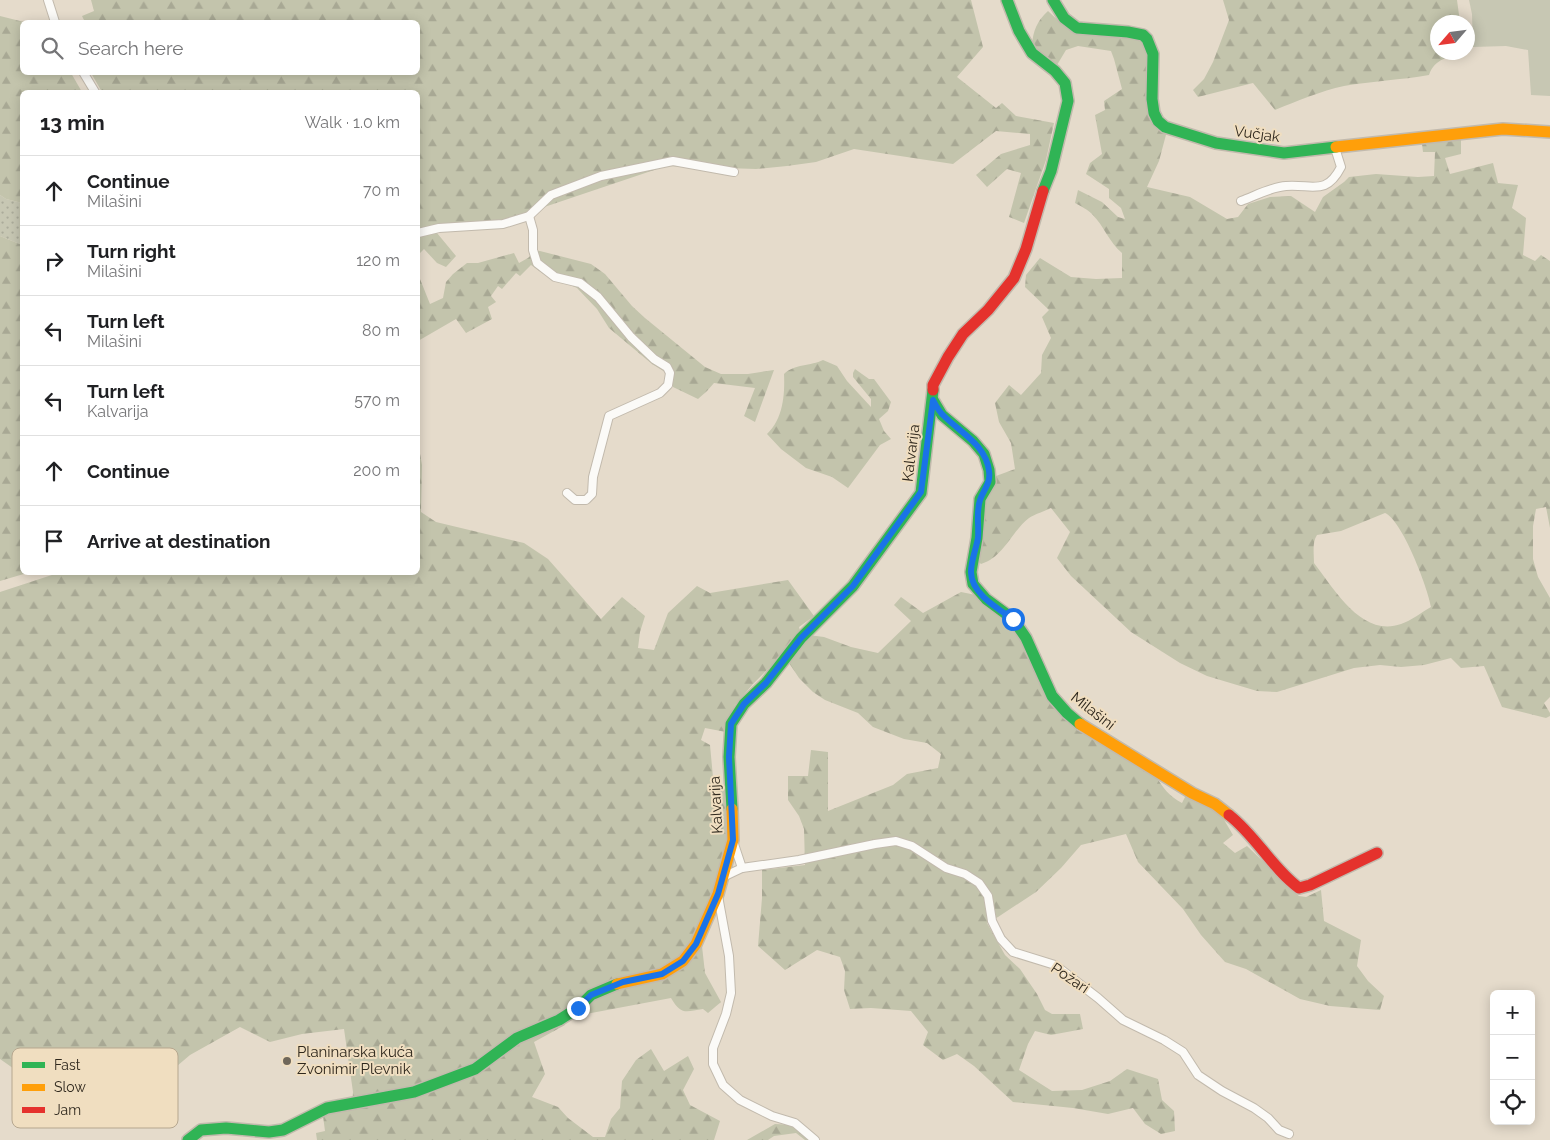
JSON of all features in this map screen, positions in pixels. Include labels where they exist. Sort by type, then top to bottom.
[{"type":"street","points":[[48,0],[55,20]]},
{"type":"street","name":"Kalvarija","points":[[188,1140],[201,1130],[226,1128],[269,1132],[283,1130],[328,1108],[414,1092],[475,1069],[516,1038],[560,1020],[578,1008],[591,995],[623,982],[662,974],[683,961],[696,944],[718,894],[733,840],[729,757],[731,724],[744,704],[766,683],[801,638],[853,586],[921,492],[933,400],[933,384],[948,356],[963,334],[988,310],[1014,278],[1026,249],[1044,187],[1051,171],[1068,101],[1065,84],[1055,71],[1032,52],[1019,31],[1008,0]]},
{"type":"street","name":"Vučjak","points":[[1053,0],[1064,18],[1077,28],[1143,35],[1147,39],[1153,54],[1152,99],[1154,113],[1158,121],[1165,127],[1216,143],[1284,153],[1503,129],[1550,132]]},
{"type":"street","points":[[85,75],[94,90]]},
{"type":"street","points":[[1241,201],[1285,186],[1324,186],[1335,179],[1341,167],[1335,148]]},
{"type":"street","points":[[420,233],[439,228],[503,224],[529,216],[551,195],[602,176],[673,161],[734,172]]},
{"type":"street","points":[[529,216],[533,230],[533,250],[537,263],[555,277],[580,283],[598,297],[631,337],[654,359],[667,367],[670,373],[668,385],[660,393],[609,416],[593,477],[592,494],[586,500],[575,500],[567,493]]},
{"type":"street","name":"Milašini","points":[[933,400],[942,415],[973,441],[984,454],[989,470],[990,482],[980,499],[978,538],[971,572],[973,584],[986,599],[1013,619],[1034,653],[1052,696],[1067,713],[1085,728],[1214,804],[1234,819],[1251,835],[1288,880],[1299,888],[1310,885],[1377,853]]},
{"type":"street","points":[[733,840],[742,868]]},
{"type":"street","name":"Požari","points":[[723,877],[742,868],[799,860],[875,844],[896,841],[912,846],[946,868],[965,874],[978,883],[988,896],[992,921],[1001,939],[1013,952],[1055,965],[1123,1020],[1164,1040],[1183,1052],[1198,1075],[1222,1091],[1254,1108],[1268,1118],[1279,1130],[1290,1134]]},
{"type":"street","points":[[718,894],[728,956],[731,993],[726,1014],[713,1048],[713,1064],[723,1084],[740,1100],[772,1116],[795,1123],[815,1140]]},
{"type":"green space","points":[[91,0],[971,0],[983,47],[957,77],[996,108],[1002,103],[1016,116],[1054,123],[1046,160],[1024,223],[1009,217],[1021,173],[1007,169],[987,187],[976,175],[1001,154],[1030,145],[1030,134],[996,131],[953,164],[854,149],[816,162],[756,169],[666,166],[503,221],[434,225],[437,233],[456,256],[446,267],[437,263],[424,249],[420,253],[420,90],[101,90],[92,75],[420,75],[420,20],[84,20],[82,16],[94,11]]},
{"type":"green space","points":[[1223,0],[1457,0],[1459,15],[1430,15],[1430,60],[1442,60],[1435,65],[1429,75],[1344,86],[1318,93],[1275,110],[1253,83],[1198,97],[1193,90],[1204,79],[1213,62],[1229,20]]},
{"type":"green space","points":[[1469,0],[1550,0],[1550,96],[1531,95],[1528,50],[1506,46],[1475,47],[1475,15],[1472,14]]},
{"type":"green space","points":[[1048,11],[1062,24],[1075,31],[1127,37],[1140,41],[1147,50],[1148,100],[1167,131],[1159,161],[1147,187],[1190,197],[1227,219],[1238,217],[1248,204],[1270,197],[1291,196],[1315,212],[1323,197],[1349,177],[1376,174],[1418,177],[1434,176],[1435,152],[1423,152],[1422,144],[1461,139],[1461,154],[1445,158],[1450,174],[1493,163],[1498,183],[1518,185],[1512,208],[1526,218],[1523,255],[1535,261],[1541,255],[1550,261],[1550,528],[1546,507],[1536,509],[1533,526],[1533,559],[1538,577],[1550,598],[1550,697],[1544,703],[1550,716],[1546,718],[1502,707],[1484,666],[1461,668],[1451,658],[1424,665],[1401,667],[1380,665],[1354,668],[1277,692],[1257,691],[1207,676],[1180,663],[1131,632],[1071,576],[1057,558],[1070,532],[1051,508],[1029,518],[1002,550],[989,561],[981,564],[976,559],[984,502],[996,476],[1015,469],[1011,443],[999,422],[995,403],[1009,385],[1021,395],[1041,373],[1042,355],[1051,338],[1042,317],[1049,310],[1025,287],[1026,275],[1040,258],[1071,277],[1096,279],[1122,278],[1122,253],[1092,214],[1075,203],[1078,190],[1102,202],[1118,217],[1125,219],[1121,208],[1109,198],[1109,189],[1086,174],[1090,163],[1102,154],[1095,115],[1105,110],[1104,101],[1122,89],[1114,59],[1111,51],[1078,46],[1066,50],[1057,65],[1048,60],[1032,45],[1036,27]],"holes":[[[1385,513],[1392,518],[1413,556],[1425,585],[1431,607],[1405,623],[1387,626],[1374,624],[1362,618],[1340,597],[1314,563],[1314,541],[1317,535],[1341,531]]]},
{"type":"green space","points":[[0,16],[20,21],[20,75],[72,75],[81,90],[20,90],[20,202],[6,199],[0,195]]},
{"type":"green space","points":[[0,195],[6,199],[20,202],[20,244],[0,236]]},
{"type":"green space","points":[[0,236],[20,244],[20,575],[0,581]]},
{"type":"green space","points":[[535,251],[540,251],[591,264],[605,274],[632,306],[645,318],[705,367],[721,374],[748,374],[774,370],[755,422],[744,416],[755,388],[714,383],[698,399],[673,387],[673,377],[652,364],[609,328],[597,309],[577,288],[542,273],[531,265],[520,276],[516,273],[502,289],[498,286],[491,296],[496,302],[488,307],[492,319],[466,333],[456,319],[420,340],[420,279],[430,304],[443,298],[446,282],[467,263],[478,263],[514,253],[519,263]]},
{"type":"green space","points":[[823,360],[837,366],[847,381],[871,407],[871,399],[853,377],[855,369],[869,379],[874,379],[891,402],[888,411],[879,419],[884,431],[891,439],[880,445],[848,488],[832,477],[806,468],[781,449],[767,434],[780,414],[784,390],[784,374],[793,368]]},
{"type":"green space","points":[[420,454],[422,465],[421,512],[436,522],[524,543],[548,559],[601,619],[622,597],[645,616],[638,648],[654,650],[668,613],[697,586],[710,593],[788,580],[814,616],[799,627],[801,634],[824,637],[851,647],[878,653],[911,621],[894,605],[901,597],[923,613],[961,592],[976,595],[1019,631],[1056,705],[1156,776],[1167,791],[1178,801],[1182,803],[1187,793],[1220,813],[1233,835],[1223,843],[1235,853],[1247,846],[1299,896],[1306,897],[1321,890],[1324,921],[1361,940],[1357,966],[1368,981],[1384,996],[1380,1010],[1330,1006],[1300,999],[1246,969],[1225,962],[1201,935],[1183,909],[1138,862],[1126,834],[1081,845],[1036,892],[987,923],[1005,955],[1020,969],[1045,1010],[1052,1014],[1080,1014],[1083,1029],[1051,1035],[1035,1031],[1028,1044],[1019,1070],[1052,1091],[1082,1090],[1110,1081],[1127,1069],[1158,1079],[1162,1100],[1174,1111],[1175,1131],[1161,1134],[1145,1124],[1133,1108],[1108,1114],[1073,1108],[1013,1102],[974,1066],[957,1054],[943,1060],[923,1045],[928,1032],[911,1011],[871,1008],[850,1009],[844,990],[845,971],[840,957],[817,950],[785,970],[758,946],[762,870],[805,865],[804,829],[799,816],[788,800],[788,776],[808,776],[811,750],[828,752],[828,811],[893,785],[907,774],[938,768],[941,754],[927,743],[904,739],[873,727],[858,713],[825,700],[813,692],[799,678],[783,654],[735,705],[726,732],[705,728],[701,740],[710,745],[714,788],[726,789],[729,841],[719,881],[697,933],[702,946],[705,973],[721,1002],[708,1013],[703,1009],[681,1010],[671,998],[586,1014],[576,1004],[562,1015],[565,1025],[534,1042],[545,1074],[532,1097],[558,1107],[568,1118],[593,1137],[605,1137],[611,1119],[620,1108],[622,1081],[636,1060],[651,1049],[664,1071],[688,1056],[694,1069],[683,1090],[690,1105],[720,1121],[714,1140],[317,1140],[316,1133],[325,1131],[323,1116],[352,1108],[353,1092],[344,1029],[302,1034],[270,1042],[240,1027],[190,1055],[178,1065],[178,1048],[12,1048],[12,1067],[0,1059],[0,592],[52,575],[420,575]]},
{"type":"green space","points":[[775,1124],[793,1125],[813,1140],[805,1140],[796,1133],[774,1136],[768,1140],[747,1140]]},
{"type":"traffic: fast","points":[[1007,0],[1019,31],[1032,53],[1055,71],[1065,83],[1068,101],[1051,171],[1043,191]]},
{"type":"traffic: fast","points":[[1053,0],[1064,18],[1077,28],[1128,32],[1143,35],[1147,39],[1153,54],[1152,99],[1154,113],[1158,121],[1165,127],[1216,143],[1284,153],[1336,147]]},
{"type":"traffic: fast","points":[[732,809],[729,757],[731,724],[744,704],[766,683],[801,638],[853,586],[921,493],[933,390]]},
{"type":"traffic: fast","points":[[933,400],[942,415],[973,441],[984,454],[989,470],[990,482],[980,499],[977,538],[971,572],[973,584],[986,599],[1013,619],[1026,638],[1052,696],[1080,724]]},
{"type":"traffic: fast","points":[[188,1140],[201,1130],[226,1128],[269,1132],[283,1130],[327,1108],[414,1092],[475,1069],[517,1038],[559,1020],[578,1008],[591,995],[617,984]]},
{"type":"traffic: slow","points":[[1336,147],[1503,129],[1550,132]]},
{"type":"traffic: slow","points":[[1080,724],[1192,793],[1215,804],[1229,815]]},
{"type":"traffic: slow","points":[[617,984],[662,974],[683,961],[696,944],[718,894],[733,840],[732,809]]},
{"type":"traffic: jam","points":[[933,390],[933,385],[963,334],[988,310],[1014,278],[1026,249],[1043,191]]},
{"type":"traffic: jam","points":[[1229,815],[1248,832],[1280,871],[1299,888],[1310,885],[1377,853]]},
{"type":"place","name":"Planinarska kuća Zvonimir Plevnik","points":[[287,1061]]},
{"type":"route","points":[[578,1008],[591,995],[623,982],[662,974],[683,961],[696,944],[718,894],[733,840],[729,757],[731,724],[744,704],[766,683],[801,638],[853,586],[921,492],[933,400],[942,415],[973,441],[984,454],[989,470],[990,482],[980,499],[978,538],[971,572],[973,584],[986,599],[1013,619]]}]
